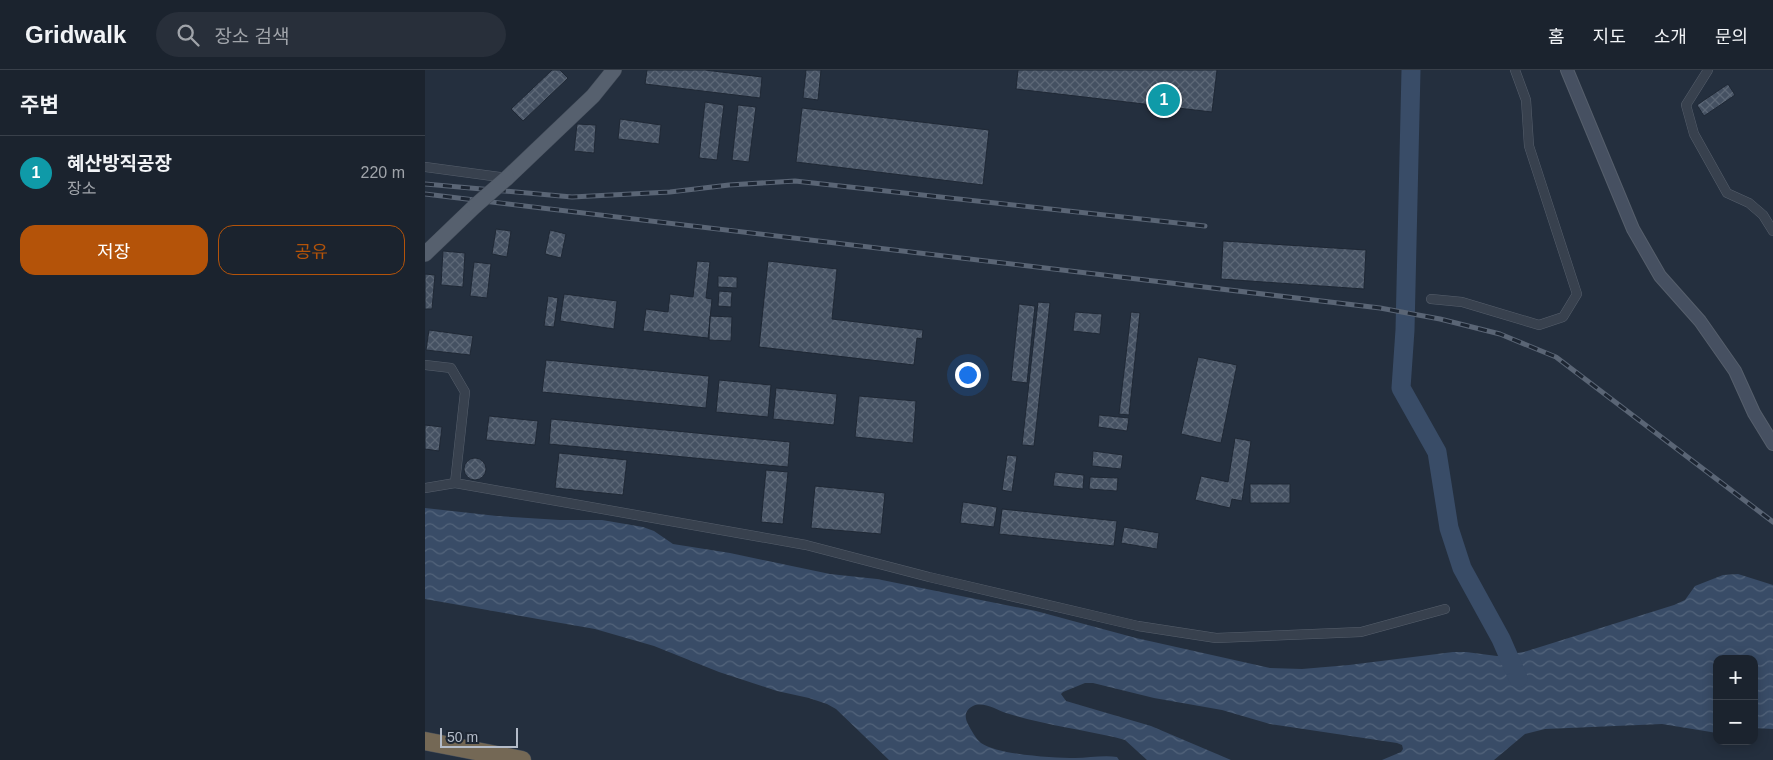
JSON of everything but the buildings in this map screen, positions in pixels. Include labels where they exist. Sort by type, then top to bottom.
[{"type":"highway","points":[[425,741],[522,760]]},
{"type":"main road","points":[[425,254],[593,96],[614,70]]},
{"type":"main road","points":[[1567,70],[1633,229],[1660,276],[1700,321],[1735,371],[1755,413],[1773,444]]},
{"type":"street","points":[[1431,300],[1462,302],[1539,325],[1563,317],[1577,294],[1529,146],[1526,100],[1515,70]]},
{"type":"street","points":[[1708,70],[1686,105],[1694,134],[1727,193],[1749,203],[1763,215],[1773,231]]},
{"type":"street","points":[[425,166],[507,178]]},
{"type":"street","points":[[1763,215],[1773,211]]},
{"type":"street","points":[[425,365],[451,368],[465,392],[455,483]]},
{"type":"street","points":[[425,488],[455,483],[806,545],[929,577],[1138,626],[1216,638],[1361,632],[1445,609]]},
{"type":"water","points":[[425,508],[497,516],[560,520],[602,520],[643,527],[654,531],[673,544],[730,553],[830,574],[877,579],[1036,611],[1136,638],[1270,668],[1302,669],[1349,665],[1453,652],[1497,656],[1524,652],[1674,605],[1685,600],[1695,586],[1723,575],[1738,574],[1773,585],[1773,729],[1758,728],[1758,655],[1713,655],[1713,732],[1662,724],[1545,729],[1525,734],[1494,760],[1382,760],[1401,752],[1403,749],[1402,745],[1270,724],[1222,710],[1154,698],[1093,683],[1085,683],[1061,694],[1066,701],[1151,726],[1231,760],[1147,760],[1125,740],[1033,720],[1006,713],[990,706],[977,705],[968,710],[966,719],[977,739],[989,747],[1013,753],[1041,756],[1075,758],[1112,756],[1117,757],[1119,760],[889,760],[836,709],[827,704],[777,691],[719,672],[654,646],[595,629],[425,599]]},
{"type":"waterway","points":[[1411,70],[1405,330],[1401,388],[1437,452],[1449,528],[1462,568],[1501,639],[1518,678]]},
{"type":"railway","points":[[425,184],[572,197],[670,192],[729,185],[795,181],[1205,226]]},
{"type":"railway","points":[[425,194],[1380,308],[1440,319],[1500,334],[1556,357],[1773,522]]},
{"type":"place","name":"혜산방직공장","points":[[1164,100]]}]
